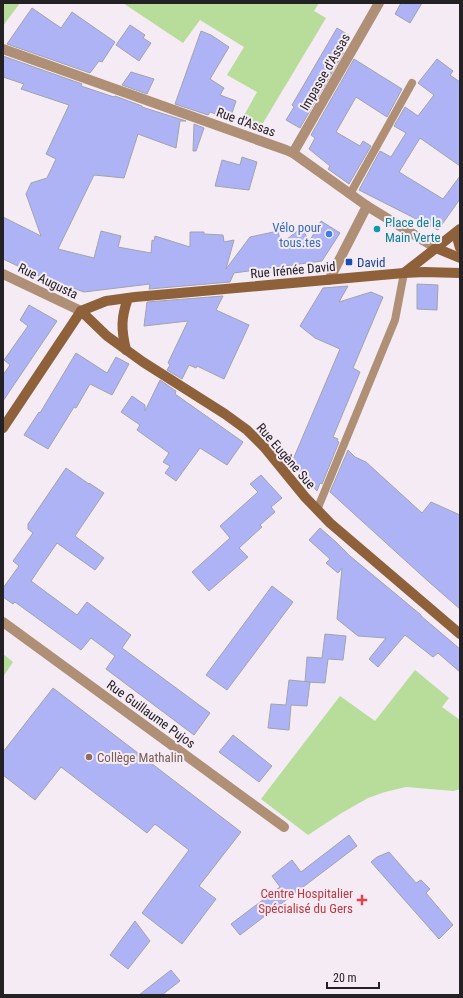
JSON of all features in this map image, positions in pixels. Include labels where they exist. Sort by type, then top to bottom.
[{"type":"main road","points":[[404,273],[460,229]]},
{"type":"main road","points":[[460,234],[458,241],[460,248]]},
{"type":"main road","name":"Rue d'Assas","points":[[436,248],[460,258]]},
{"type":"main road","name":"Rue Irénée David","points":[[81,311],[106,301],[128,298],[404,273],[460,273]]},
{"type":"main road","points":[[126,350],[122,324],[128,298]]},
{"type":"main road","points":[[3,428],[81,311]]},
{"type":"main road","name":"Rue Eugène Sue","points":[[81,311],[106,336],[247,430],[265,448],[305,497],[330,523],[460,634]]},
{"type":"street","name":"Impasse d'Assas","points":[[293,154],[379,3]]},
{"type":"street","name":"Rue d'Assas","points":[[3,49],[286,150],[367,206],[436,248]]},
{"type":"street","points":[[329,280],[367,206]]},
{"type":"street","name":"Rue Augusta","points":[[3,274],[81,311]]},
{"type":"street","name":"Rue Guillaume Pujos","points":[[3,622],[284,827]]},
{"type":"lane","points":[[350,194],[412,83]]},
{"type":"lane","points":[[317,510],[395,320],[404,273]]},
{"type":"green space","points":[[3,3],[20,3],[3,26]]},
{"type":"green space","points":[[123,3],[319,3],[314,11],[326,18],[260,128],[242,119],[257,92],[227,75],[244,47],[200,20],[183,43]]},
{"type":"green space","points":[[3,654],[13,662],[3,677]]},
{"type":"green space","points":[[415,670],[449,698],[442,707],[460,720],[460,789],[454,791],[406,787],[385,792],[368,798],[308,835],[261,799],[340,696],[375,721]]},
{"type":"building","points":[[401,3],[422,3],[410,23],[395,14]]},
{"type":"building","points":[[32,8],[61,28],[72,12],[115,42],[102,62],[99,61],[90,73],[7,44]]},
{"type":"building","points":[[130,25],[145,35],[143,38],[151,43],[139,61],[116,45]]},
{"type":"building","points":[[337,28],[350,36],[341,50],[344,52],[300,128],[286,120],[294,107],[292,105]]},
{"type":"building","points":[[201,31],[211,35],[229,47],[210,79],[224,88],[220,95],[236,101],[230,119],[210,112],[208,115],[175,104]]},
{"type":"building","points":[[3,56],[82,84],[81,86],[114,97],[115,96],[142,107],[186,121],[180,121],[176,148],[138,134],[124,178],[94,175],[58,249],[94,258],[101,231],[121,236],[118,247],[151,253],[152,240],[154,241],[155,236],[190,247],[190,232],[204,232],[204,234],[223,235],[224,242],[234,240],[226,269],[250,237],[278,231],[281,244],[302,227],[309,242],[321,221],[340,233],[322,261],[234,273],[230,282],[149,289],[150,284],[84,292],[43,278],[3,259],[3,217],[41,236],[26,194],[31,183],[47,178],[56,159],[46,154],[69,105],[21,89],[24,84],[3,77]]},
{"type":"building","points":[[354,59],[402,89],[387,117],[356,97],[336,132],[360,146],[363,141],[371,146],[349,184],[328,169],[330,166],[309,149],[315,138],[311,135]]},
{"type":"building","points":[[437,59],[453,71],[450,75],[460,82],[460,166],[420,138],[399,172],[443,199],[460,176],[460,199],[438,230],[359,190],[380,151],[391,157],[406,133],[394,126],[405,107],[418,116],[434,95],[418,83]]},
{"type":"building","points":[[131,72],[154,79],[147,94],[122,85]]},
{"type":"building","points":[[194,124],[204,128],[196,151],[193,151]]},
{"type":"building","points":[[242,157],[257,162],[249,190],[215,186],[222,160],[240,165]]},
{"type":"building","points":[[417,284],[438,285],[437,310],[417,309]]},
{"type":"building","points":[[348,286],[339,302],[371,292],[383,297],[353,368],[360,372],[333,437],[338,439],[337,441],[339,442],[322,484],[320,483],[317,491],[292,462],[340,349],[315,338],[300,326],[323,288]]},
{"type":"building","points":[[223,296],[216,310],[249,325],[224,379],[197,366],[196,368],[189,365],[182,379],[167,370],[170,365],[168,363],[188,321],[144,326],[147,302]]},
{"type":"building","points":[[29,305],[57,321],[3,401],[3,375],[10,365],[4,360],[28,326],[20,320]]},
{"type":"building","points":[[76,353],[107,373],[116,357],[129,364],[112,395],[90,384],[76,408],[74,407],[48,449],[24,435],[39,412],[40,413]]},
{"type":"building","points":[[160,380],[176,391],[175,394],[243,442],[227,465],[200,448],[176,481],[165,473],[170,466],[163,462],[169,453],[137,430],[140,425],[121,412],[132,396],[145,405],[145,411]]},
{"type":"building","points":[[348,450],[355,457],[366,462],[422,513],[431,502],[460,515],[460,609],[330,492]]},
{"type":"building","points":[[66,468],[104,493],[75,536],[104,558],[95,570],[57,543],[31,581],[77,615],[87,602],[131,635],[122,648],[210,713],[194,735],[106,669],[115,656],[91,638],[81,650],[15,602],[13,604],[3,597],[3,588],[19,566],[13,561],[33,533],[28,529],[28,524]]},
{"type":"building","points":[[261,475],[282,498],[271,507],[275,512],[260,525],[262,527],[239,548],[248,557],[209,591],[192,572],[230,538],[220,526],[258,492],[250,484]]},
{"type":"building","points":[[320,528],[350,556],[460,649],[460,672],[438,653],[433,657],[405,635],[378,667],[369,659],[386,638],[358,636],[337,619],[342,568],[338,573],[326,563],[330,559],[309,540]]},
{"type":"building","points":[[272,586],[293,602],[227,690],[206,675]]},
{"type":"building","points":[[325,634],[346,636],[343,660],[328,659],[325,683],[305,682],[307,657],[322,658]]},
{"type":"building","points":[[289,680],[310,682],[307,706],[291,705],[289,730],[268,728],[271,704],[286,705]]},
{"type":"building","points":[[53,688],[241,832],[199,886],[216,899],[182,944],[142,913],[189,850],[155,824],[147,833],[61,767],[35,800],[3,775],[3,752]]},
{"type":"building","points":[[233,735],[272,766],[259,782],[219,752]]},
{"type":"building","points":[[349,835],[357,846],[240,935],[231,924],[280,887],[272,876],[292,860],[301,872]]},
{"type":"building","points":[[389,852],[416,883],[421,880],[430,889],[426,893],[453,925],[439,939],[371,862],[377,857]]},
{"type":"building","points":[[135,921],[150,941],[128,969],[110,955]]},
{"type":"building","points":[[171,970],[180,981],[162,995],[139,995]]},
{"type":"place","name":"Place de la Main Verte","points":[[377,229]]},
{"type":"place","name":"Vélo pour tous.tes","points":[[329,234]]},
{"type":"place","name":"David","points":[[349,262]]},
{"type":"place","name":"Collège Mathalin","points":[[89,757]]},
{"type":"place","name":"Centre Hospitalier Spécialisé du Gers","points":[[362,900]]}]
